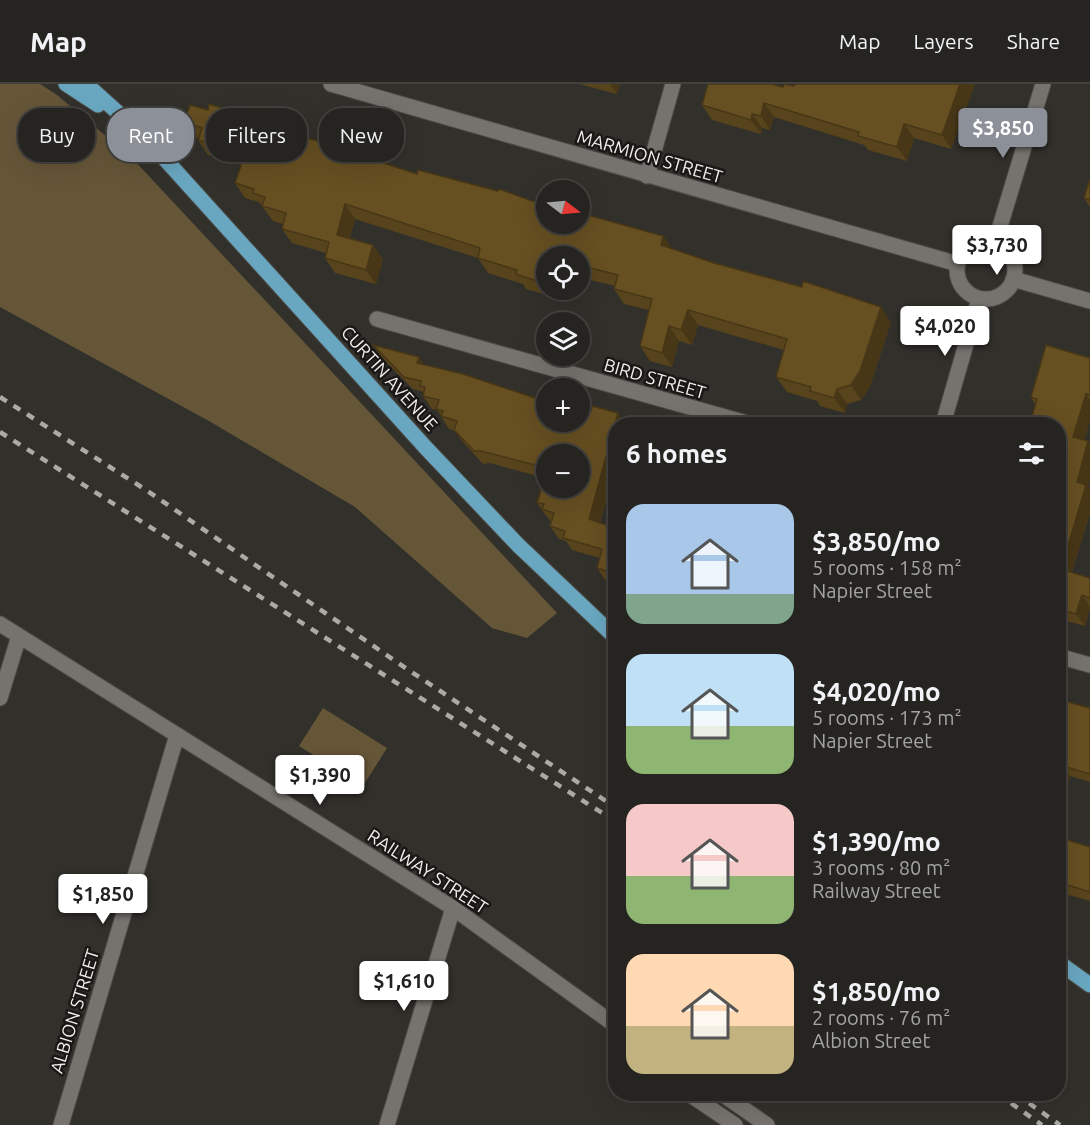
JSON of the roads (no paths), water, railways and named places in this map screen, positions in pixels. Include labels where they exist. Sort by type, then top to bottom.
[{"type":"main road","name":"CURTIN AVENUE","points":[[66,84],[107,112]]},
{"type":"main road","name":"CURTIN AVENUE","points":[[86,84],[113,108]]},
{"type":"main road","name":"CURTIN AVENUE","points":[[168,162],[441,464],[518,545],[608,630]]},
{"type":"main road","points":[[1066,968],[1090,985]]},
{"type":"street","name":"MARMION STREET","points":[[333,84],[958,264]]},
{"type":"street","points":[[647,176],[674,84]]},
{"type":"street","points":[[995,243],[1042,84]]},
{"type":"street","points":[[978,243],[995,243],[1010,254],[1015,271],[1004,293],[996,297],[980,299],[972,296],[960,283],[958,264],[964,252],[971,246],[978,243]]},
{"type":"street","points":[[1013,279],[1090,301]]},
{"type":"street","points":[[945,417],[980,299]]},
{"type":"street","name":"BIRD STREET","points":[[377,319],[725,417]]},
{"type":"street","name":"RAILWAY STREET","points":[[0,624],[453,908],[608,1019]]},
{"type":"street","points":[[0,698],[19,636]]},
{"type":"street","points":[[1066,658],[1090,665]]},
{"type":"street","name":"ALBION STREET","points":[[61,1125],[177,735]]},
{"type":"street","points":[[387,1125],[453,908]]},
{"type":"street","points":[[699,1101],[729,1123]]},
{"type":"street","points":[[727,1101],[729,1123]]},
{"type":"street","points":[[731,1101],[748,1119],[767,1125]]},
{"type":"railway","points":[[0,397],[146,490],[407,669],[608,802]]},
{"type":"railway","points":[[0,432],[608,817]]},
{"type":"railway","points":[[1008,1101],[1042,1125]]},
{"type":"railway","points":[[1026,1101],[1060,1125]]}]
